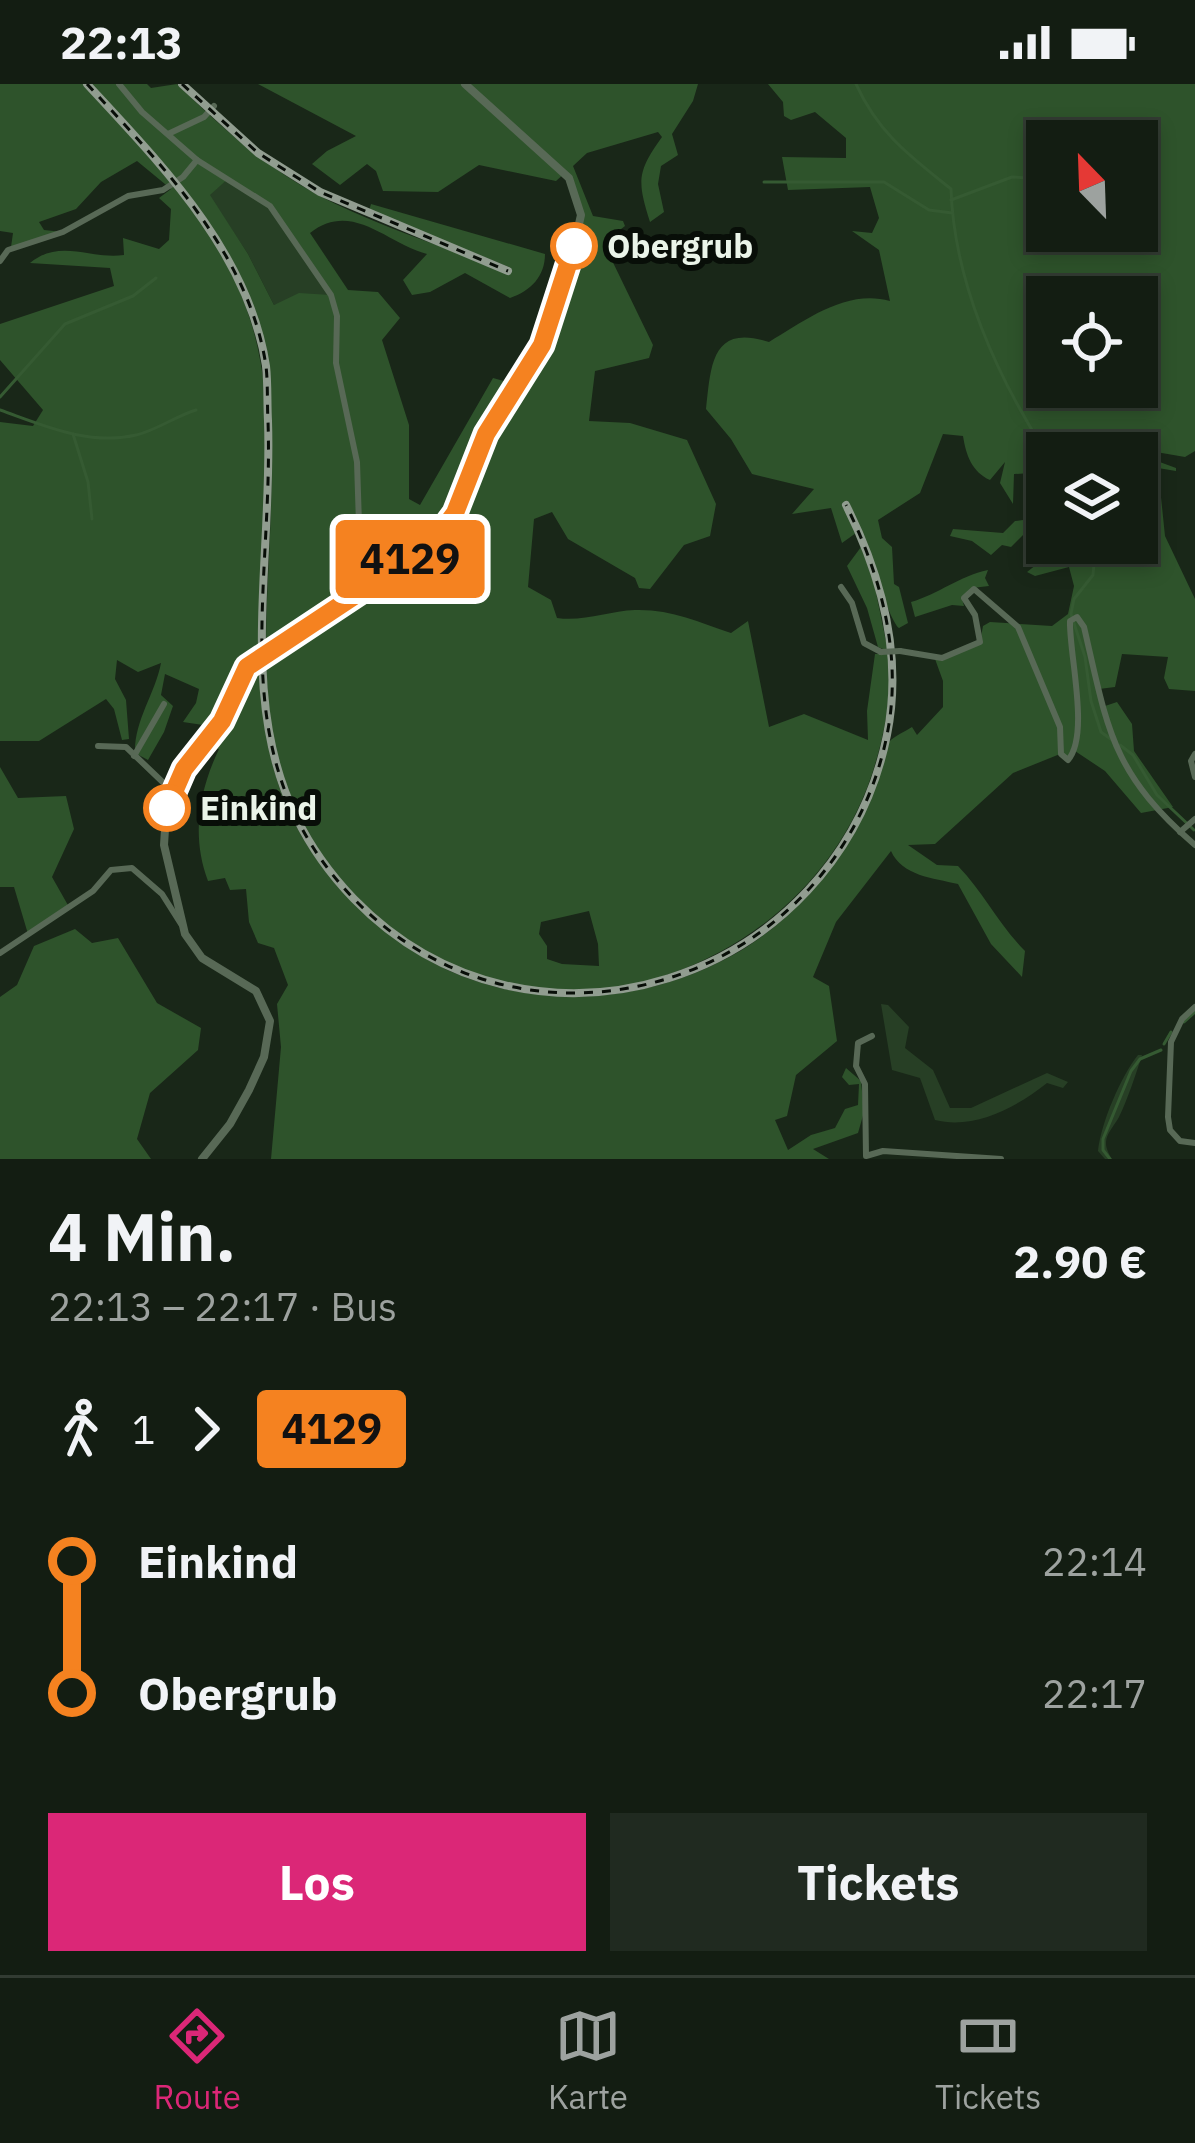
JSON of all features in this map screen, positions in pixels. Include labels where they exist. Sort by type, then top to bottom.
[{"type":"street","points":[[119,84],[197,160],[270,206],[319,274],[337,316],[336,363],[357,462],[359,524],[332,602],[334,609]]},
{"type":"street","points":[[181,924],[164,845],[166,814],[188,761],[222,721],[242,672],[424,549],[451,521],[486,434],[542,345],[581,215],[568,178],[465,84]]},
{"type":"street","points":[[167,134],[204,117],[214,106]]},
{"type":"street","points":[[0,261],[8,250],[63,232],[128,196],[163,190],[197,160]]},
{"type":"street","points":[[841,587],[853,603],[864,644],[881,652],[900,650],[942,658],[980,642],[975,615],[964,598],[971,590],[1006,612],[1018,627],[1060,727],[1059,748],[1068,760],[1075,750],[1078,706],[1073,619],[1084,627],[1123,766],[1157,812],[1187,825],[1195,845]]},
{"type":"street","points":[[134,756],[164,704]]},
{"type":"street","points":[[98,746],[126,747],[172,791]]},
{"type":"street","points":[[1195,754],[1191,761],[1195,777]]},
{"type":"street","points":[[0,953],[93,891],[111,870],[132,868],[163,894],[202,958],[256,991],[270,1021],[264,1058],[242,1104],[202,1159]]},
{"type":"street","points":[[1195,1007],[1182,1019],[1171,1042],[1168,1117],[1170,1130],[1180,1141],[1195,1143]]},
{"type":"street","points":[[872,1036],[858,1043],[856,1066],[865,1084],[866,1156],[883,1151],[1000,1159]]},
{"type":"shaded area","points":[[83,84],[92,84],[191,196],[219,239],[255,314],[269,365],[273,484],[265,655],[274,750],[298,819],[316,848],[379,919],[420,950],[472,973],[525,987],[583,990],[632,985],[684,970],[733,947],[772,921],[807,887],[863,801],[888,707],[885,633],[869,568],[843,506],[849,503],[875,566],[891,632],[896,677],[890,737],[854,830],[812,891],[776,925],[707,968],[654,986],[583,997],[524,994],[470,979],[417,955],[375,924],[329,877],[292,822],[262,721],[259,616],[267,484],[262,366],[249,316],[213,242],[186,200]]},
{"type":"shaded area","points":[[177,84],[186,84],[260,150],[321,189],[510,268],[507,274],[318,195],[256,155]]},
{"type":"shaded area","points":[[228,179],[270,206],[331,295],[274,305],[209,195]]},
{"type":"shaded area","points":[[881,1004],[888,1005],[909,1027],[905,1048],[933,1070],[950,1108],[971,1108],[1047,1073],[1068,1082],[1063,1088],[1047,1083],[1009,1108],[980,1119],[935,1120],[920,1078],[892,1070]]},
{"type":"shaded area","points":[[1142,1055],[1128,1095],[1107,1136],[1112,1159],[1105,1159],[1098,1151],[1103,1127]]},
{"type":"green space","points":[[0,84],[83,84],[179,193],[220,253],[250,319],[265,392],[268,466],[261,689],[272,761],[298,829],[345,893],[402,944],[434,963],[503,989],[536,995],[604,995],[670,982],[754,942],[826,874],[868,802],[889,742],[912,727],[917,735],[943,707],[943,681],[935,659],[980,642],[983,626],[990,622],[1052,626],[1068,614],[1074,586],[1069,567],[1035,576],[1027,572],[1037,564],[1158,564],[1158,468],[1165,536],[1195,599],[1195,691],[1169,689],[1164,678],[1168,657],[1122,654],[1115,687],[1099,689],[1102,707],[1117,702],[1132,724],[1134,751],[1173,807],[1141,813],[1105,771],[1075,751],[1071,759],[1060,754],[1013,773],[935,844],[908,845],[937,865],[958,866],[967,876],[1025,951],[1022,977],[991,944],[958,884],[910,871],[891,851],[836,922],[813,977],[829,986],[837,1041],[796,1075],[787,1116],[775,1120],[788,1150],[811,1135],[835,1128],[845,1109],[858,1105],[859,1084],[849,1085],[842,1077],[846,1068],[861,1081],[864,1112],[858,1133],[813,1149],[829,1159],[271,1159],[281,1047],[277,1004],[288,985],[274,948],[258,943],[249,922],[246,889],[230,890],[225,878],[208,881],[200,847],[200,814],[219,749],[202,745],[219,720],[203,725],[183,722],[199,689],[165,674],[161,695],[173,706],[148,760],[135,753],[136,741],[161,663],[138,672],[117,660],[115,679],[126,700],[129,739],[122,740],[114,709],[106,699],[39,741],[0,741],[0,422],[33,426],[43,410],[0,360],[0,324],[114,286],[110,268],[30,263],[64,251],[124,255],[123,238],[159,249],[169,240],[171,209],[159,198],[171,189],[137,161],[101,182],[76,209],[39,222],[44,230],[63,232],[11,247],[13,233],[0,231]]},
{"type":"green space","points":[[92,84],[147,84],[151,88],[177,84],[226,130],[297,183],[339,206],[506,273],[509,267],[369,211],[371,204],[545,254],[535,282],[510,298],[465,273],[430,292],[412,295],[403,280],[427,254],[355,222],[325,224],[310,233],[348,290],[378,292],[400,318],[382,340],[409,425],[409,499],[420,505],[493,378],[518,385],[534,361],[581,215],[565,173],[556,181],[479,165],[438,192],[383,191],[376,171],[367,164],[340,185],[312,164],[356,136],[258,84],[698,84],[672,134],[678,155],[661,166],[658,184],[664,212],[650,222],[642,177],[662,137],[658,132],[587,153],[573,166],[593,216],[623,221],[625,226],[605,246],[653,345],[649,358],[595,371],[589,421],[630,423],[687,440],[716,504],[710,536],[684,545],[650,589],[639,588],[635,578],[568,539],[552,512],[534,519],[528,587],[551,600],[557,618],[648,610],[731,633],[748,621],[769,727],[804,714],[868,740],[875,654],[888,654],[887,708],[876,761],[845,833],[798,894],[738,942],[669,974],[595,990],[520,988],[447,965],[380,920],[329,865],[296,809],[277,753],[268,694],[270,391],[258,323],[243,284],[200,212]],"holes":[[[228,179],[270,206],[330,295],[299,293],[274,305],[210,195]],[[589,911],[599,966],[547,959],[547,946],[539,934],[541,922]]]},
{"type":"green space","points":[[768,84],[1195,84],[1195,451],[1185,457],[1158,452],[1158,432],[1026,432],[1026,473],[1014,474],[1013,504],[1000,483],[1005,462],[990,480],[971,462],[963,436],[943,434],[920,493],[878,520],[882,538],[892,547],[894,584],[899,587],[908,623],[899,628],[849,504],[844,507],[856,533],[842,543],[831,508],[792,514],[814,489],[752,474],[706,409],[713,364],[718,352],[735,338],[769,342],[842,303],[874,298],[890,301],[879,250],[852,231],[872,233],[879,218],[870,187],[788,190],[782,157],[846,158],[846,138],[815,112],[791,120],[784,116],[783,102]]},
{"type":"green space","points":[[1015,521],[1026,522],[1026,532],[1011,547],[1002,545],[991,555],[972,541],[950,536],[953,529],[1003,533]]},
{"type":"green space","points":[[861,547],[888,651],[878,647],[867,608],[847,566]]},
{"type":"green space","points":[[988,570],[989,586],[972,588],[962,599],[964,606],[952,605],[915,617],[911,602]]},
{"type":"green space","points":[[0,767],[18,798],[66,796],[74,829],[52,877],[69,907],[28,934],[14,887],[0,887]]},
{"type":"green space","points":[[75,929],[92,943],[118,938],[157,1003],[201,1028],[198,1050],[150,1093],[137,1139],[151,1159],[0,1159],[0,997],[17,985],[34,946]]},
{"type":"waterway","points":[[856,84],[885,130],[951,189],[960,259],[981,328],[1034,432]]},
{"type":"waterway","points":[[951,200],[1012,177],[1026,178]]},
{"type":"waterway","points":[[764,182],[884,182],[929,210],[952,213]]},
{"type":"waterway","points":[[0,397],[65,324],[133,296],[156,278]]},
{"type":"waterway","points":[[0,410],[67,433],[101,438],[143,433],[196,410]]},
{"type":"waterway","points":[[73,434],[88,482],[92,519]]},
{"type":"waterway","points":[[1094,564],[1093,575],[1074,599],[1071,614],[1101,732],[1112,740]]},
{"type":"waterway","points":[[1120,745],[1133,755],[1157,795],[1194,830]]},
{"type":"waterway","points":[[1184,1022],[1195,1012]]},
{"type":"waterway","points":[[1164,1044],[1171,1032]]},
{"type":"waterway","points":[[1110,1159],[1103,1150],[1103,1139],[1131,1071],[1140,1059],[1161,1050]]},
{"type":"railway","points":[[87,84],[198,213],[241,286],[256,325],[266,366],[268,421],[263,672],[269,732],[284,790],[312,845],[354,899],[426,955],[505,985],[588,993],[668,978],[743,944],[808,891],[857,820],[887,735],[891,705],[886,617],[846,505]]},
{"type":"railway","points":[[182,84],[258,153],[320,192],[508,271]]},
{"type":"bus line","name":"4129","points":[[167,808],[188,761],[222,721],[247,667],[410,559],[451,521],[486,434],[542,345],[574,246]]},
{"type":"place","name":"Obergrub","points":[[574,246]]},
{"type":"place","name":"Einkind","points":[[167,808]]}]
